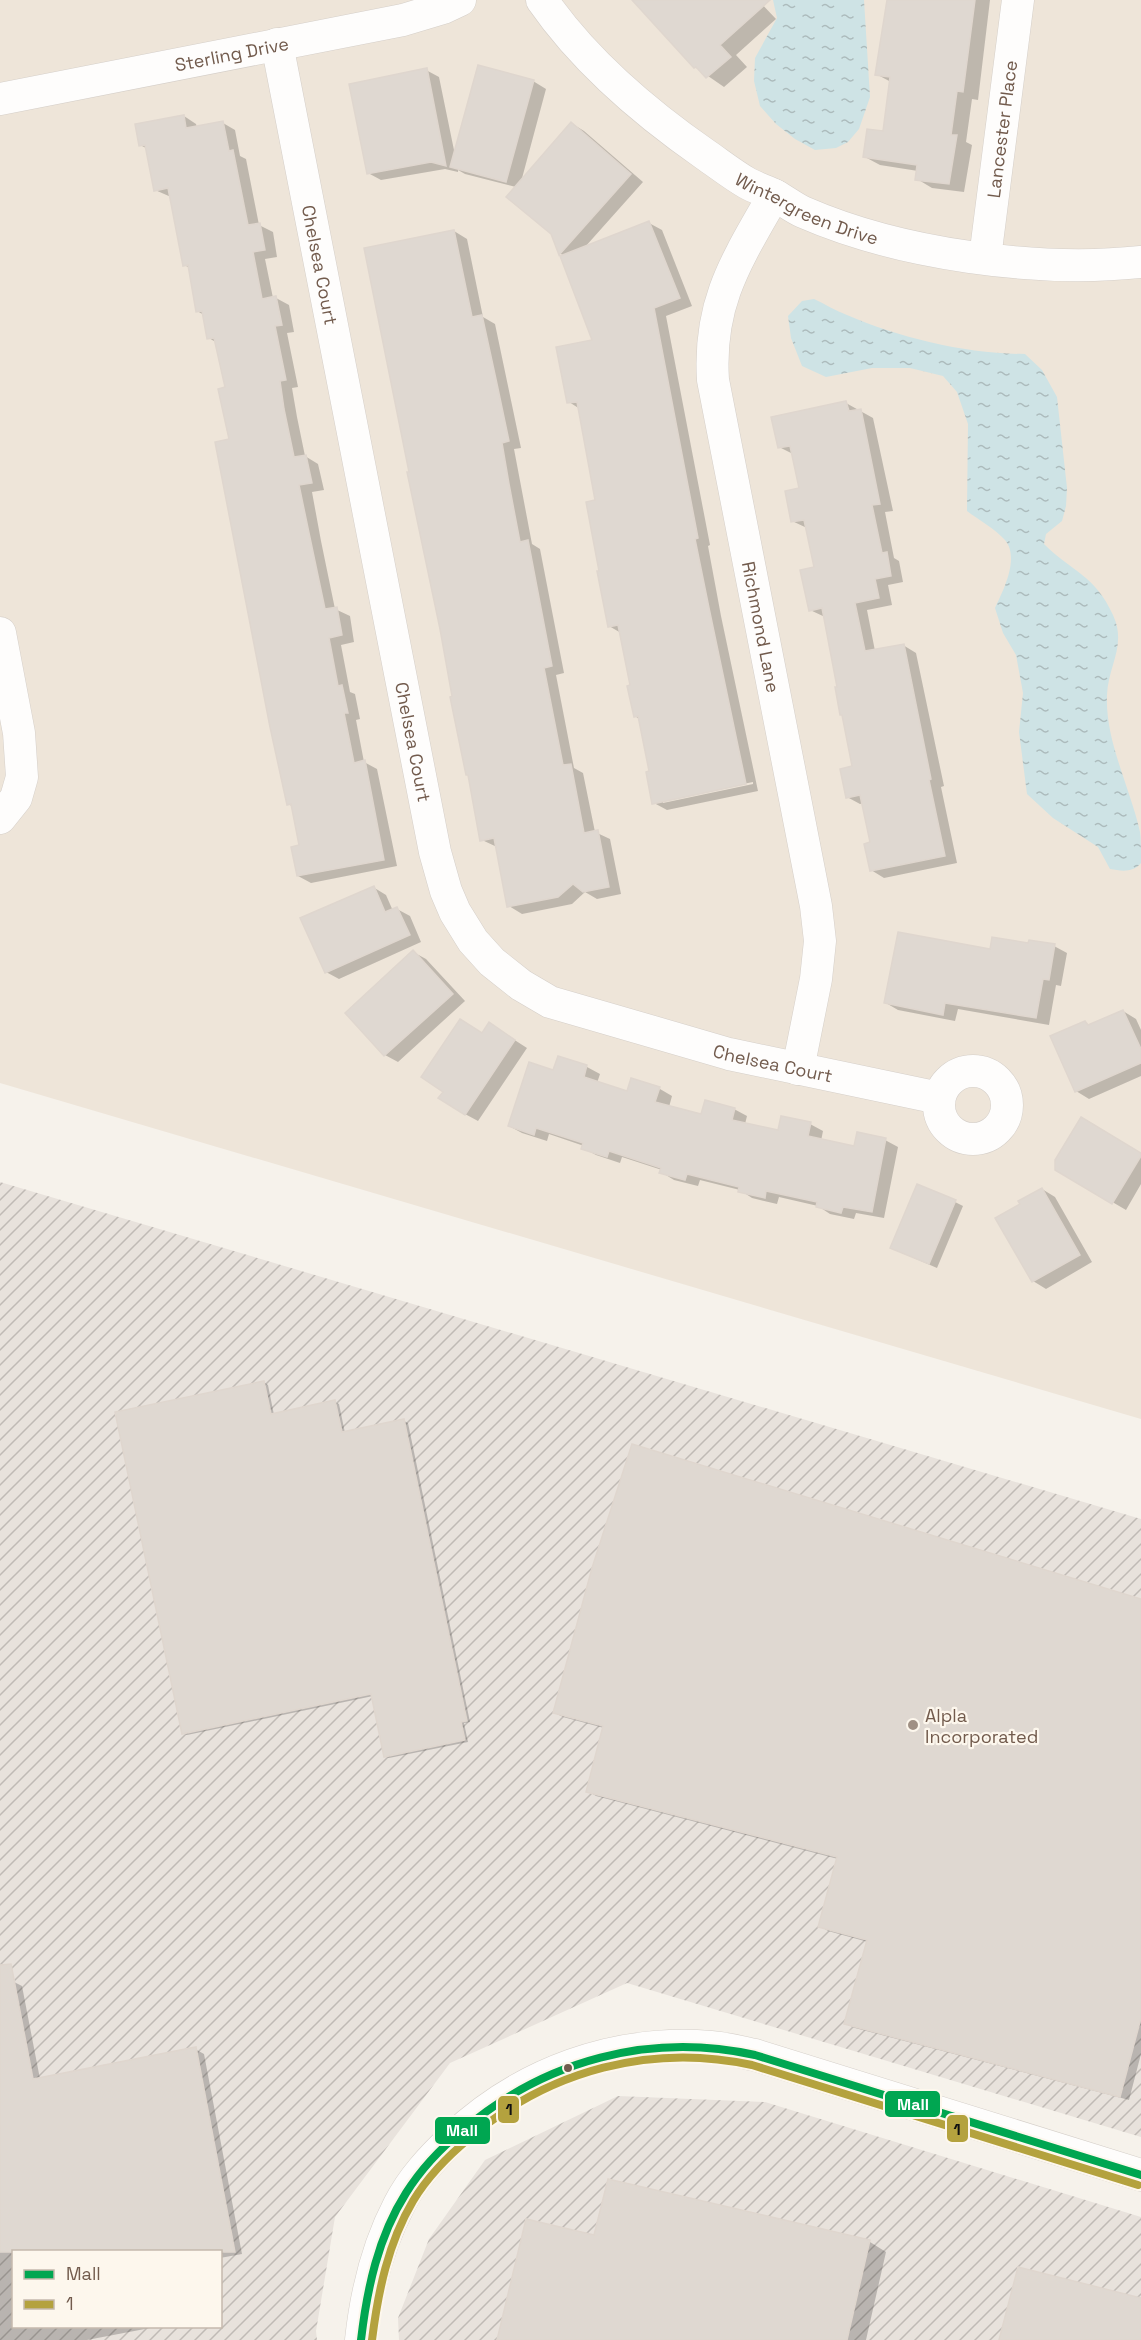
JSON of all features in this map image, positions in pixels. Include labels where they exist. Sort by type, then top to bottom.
[{"type":"street","name":"Sterling Drive","points":[[0,99],[403,20],[443,8],[460,0]]},
{"type":"street","name":"Wintergreen Drive","points":[[542,0],[574,41],[607,77],[646,111],[745,182],[803,212],[857,231],[914,247],[985,258],[1026,264],[1141,262]]},
{"type":"street","name":"Lancester Place","points":[[985,258],[1018,0]]},
{"type":"street","name":"Chelsea Court","points":[[277,45],[435,852],[441,877],[455,912],[473,941],[492,962],[521,985],[550,1002],[729,1054],[939,1098]]},
{"type":"street","name":"Richmond Lane","points":[[774,195],[724,290],[717,312],[711,355],[713,380],[816,906],[820,942],[816,980],[798,1069]]},
{"type":"street","points":[[0,633],[10,740],[22,777],[16,798],[0,818]]},
{"type":"street","points":[[361,2340],[364,2308],[372,2275],[399,2204],[419,2174],[477,2115],[525,2084],[572,2063],[607,2054],[663,2046],[711,2047],[756,2055],[1141,2175]]},
{"type":"shaded area","points":[[0,0],[1141,0],[1141,1419],[0,1083]]},
{"type":"shaded area","name":"Alpla Incorporated","points":[[0,1182],[1141,1519],[1141,2137],[627,1983],[450,2063],[335,2217],[316,2331],[317,2340],[0,2340]]},
{"type":"shaded area","points":[[618,2096],[765,2102],[1141,2217],[1141,2340],[399,2340],[398,2318],[429,2239],[485,2160]]},
{"type":"water","points":[[773,0],[864,0],[870,97],[859,129],[848,142],[836,148],[815,150],[795,139],[776,124],[760,106],[754,81],[755,58],[777,18]]},
{"type":"water","points":[[814,299],[867,323],[934,343],[980,351],[1025,354],[1042,370],[1057,397],[1067,488],[1066,506],[1062,521],[1046,534],[1044,544],[1091,582],[1106,602],[1117,626],[1118,646],[1108,684],[1107,712],[1114,747],[1140,832],[1141,863],[1131,870],[1110,869],[1098,847],[1053,818],[1027,794],[1019,732],[1023,693],[1016,655],[1003,633],[995,608],[1009,574],[1011,556],[1005,540],[967,511],[968,424],[957,392],[943,376],[910,368],[872,368],[826,377],[802,366],[791,338],[788,316],[802,301]]},
{"type":"building","points":[[632,0],[770,0],[720,45],[731,57],[706,78],[696,67],[694,68]]},
{"type":"building","points":[[887,0],[975,0],[963,92],[957,91],[951,135],[957,135],[949,184],[915,180],[917,165],[863,157],[867,129],[883,131],[890,77],[875,75]]},
{"type":"building","points":[[478,65],[534,80],[506,182],[450,167]]},
{"type":"building","points":[[427,68],[446,166],[431,162],[367,174],[349,84]]},
{"type":"building","points":[[184,115],[186,128],[223,121],[229,151],[233,150],[248,225],[260,223],[265,250],[253,252],[262,299],[276,296],[282,325],[275,326],[286,380],[280,381],[284,409],[294,457],[306,455],[312,483],[299,485],[325,609],[337,607],[342,635],[329,638],[338,686],[342,685],[348,713],[344,713],[354,763],[365,760],[384,860],[297,876],[291,847],[299,845],[291,804],[287,805],[270,727],[215,442],[229,439],[218,389],[225,387],[214,338],[207,339],[202,311],[196,312],[188,265],[183,266],[168,188],[154,191],[145,145],[139,146],[135,124]]},
{"type":"building","points":[[571,122],[631,174],[559,255],[551,234],[506,197]]},
{"type":"building","points":[[649,221],[680,298],[654,308],[698,538],[695,539],[746,784],[652,804],[646,772],[649,771],[638,716],[634,717],[627,686],[630,685],[618,625],[608,627],[597,571],[599,571],[586,502],[595,500],[577,402],[567,403],[556,347],[592,340],[560,256]]},
{"type":"building","points":[[454,230],[472,317],[482,315],[509,441],[502,443],[520,542],[528,540],[552,666],[544,668],[563,765],[571,764],[584,833],[598,830],[609,887],[583,892],[573,884],[558,897],[507,907],[494,838],[480,841],[364,248]]},
{"type":"building","points":[[846,401],[849,411],[861,409],[880,504],[872,505],[882,553],[887,552],[891,576],[875,579],[879,598],[855,603],[865,651],[904,644],[945,856],[870,871],[864,844],[870,842],[860,795],[846,798],[840,769],[852,766],[842,715],[840,715],[822,608],[809,611],[800,570],[814,567],[804,520],[791,522],[785,491],[799,488],[790,446],[778,448],[771,417]]},
{"type":"building","points":[[374,886],[385,912],[397,907],[410,935],[325,973],[300,918]]},
{"type":"building","points":[[898,932],[990,949],[992,937],[1028,943],[1029,940],[1055,944],[1049,980],[1043,979],[1036,1018],[945,1003],[943,1015],[884,1003]]},
{"type":"building","points":[[413,950],[453,994],[384,1056],[345,1013]]},
{"type":"building","points":[[1123,1010],[1141,1049],[1141,1063],[1075,1092],[1050,1036],[1085,1021],[1088,1025]]},
{"type":"building","points":[[460,1019],[482,1033],[489,1022],[515,1040],[465,1115],[438,1098],[443,1092],[421,1077]]},
{"type":"building","points":[[558,1056],[587,1065],[584,1077],[627,1091],[631,1078],[660,1087],[655,1102],[701,1114],[705,1100],[735,1108],[732,1120],[778,1130],[781,1116],[811,1122],[808,1136],[854,1146],[857,1132],[886,1138],[872,1212],[843,1207],[841,1213],[816,1207],[817,1202],[766,1191],[765,1198],[738,1192],[739,1187],[687,1174],[685,1180],[659,1173],[661,1168],[609,1151],[607,1157],[581,1149],[583,1143],[536,1128],[534,1135],[508,1126],[529,1062],[553,1070]]},
{"type":"building","points":[[1081,1117],[1141,1153],[1112,1204],[1055,1170],[1055,1160]]},
{"type":"building","points":[[917,1184],[956,1200],[929,1264],[890,1248]]},
{"type":"building","points":[[1042,1188],[1080,1255],[1032,1282],[995,1218],[1020,1204],[1018,1201]]},
{"type":"building","points":[[264,1381],[271,1414],[335,1400],[342,1432],[404,1419],[467,1721],[461,1722],[465,1740],[384,1757],[371,1694],[182,1734],[115,1412]]},
{"type":"building","points":[[632,1444],[1141,1599],[1141,2018],[1120,2097],[844,2024],[867,1940],[818,1927],[837,1857],[586,1792],[603,1726],[553,1713],[592,1568]]},
{"type":"building","points":[[11,1964],[33,2079],[196,2047],[235,2252],[222,2252],[222,2250],[12,2250],[12,2252],[0,2252],[0,1965]]},
{"type":"building","points":[[608,2179],[870,2240],[847,2340],[497,2340],[526,2219],[594,2235]]},
{"type":"building","points":[[1018,2267],[1141,2298],[1141,2340],[999,2340]]},
{"type":"transit line","name":"Mall","points":[[361,2340],[370,2283],[381,2245],[396,2210],[425,2167],[455,2137],[495,2106],[528,2086],[564,2069],[600,2058],[638,2050],[677,2047],[716,2049],[755,2055],[1141,2175]]},
{"type":"transit line","name":"1","points":[[372,2340],[385,2268],[404,2217],[419,2192],[447,2159],[501,2114],[534,2094],[568,2079],[640,2060],[714,2059],[752,2065],[1138,2185]]},
{"type":"place","name":"Alpla Incorporated","points":[[913,1725]]}]
